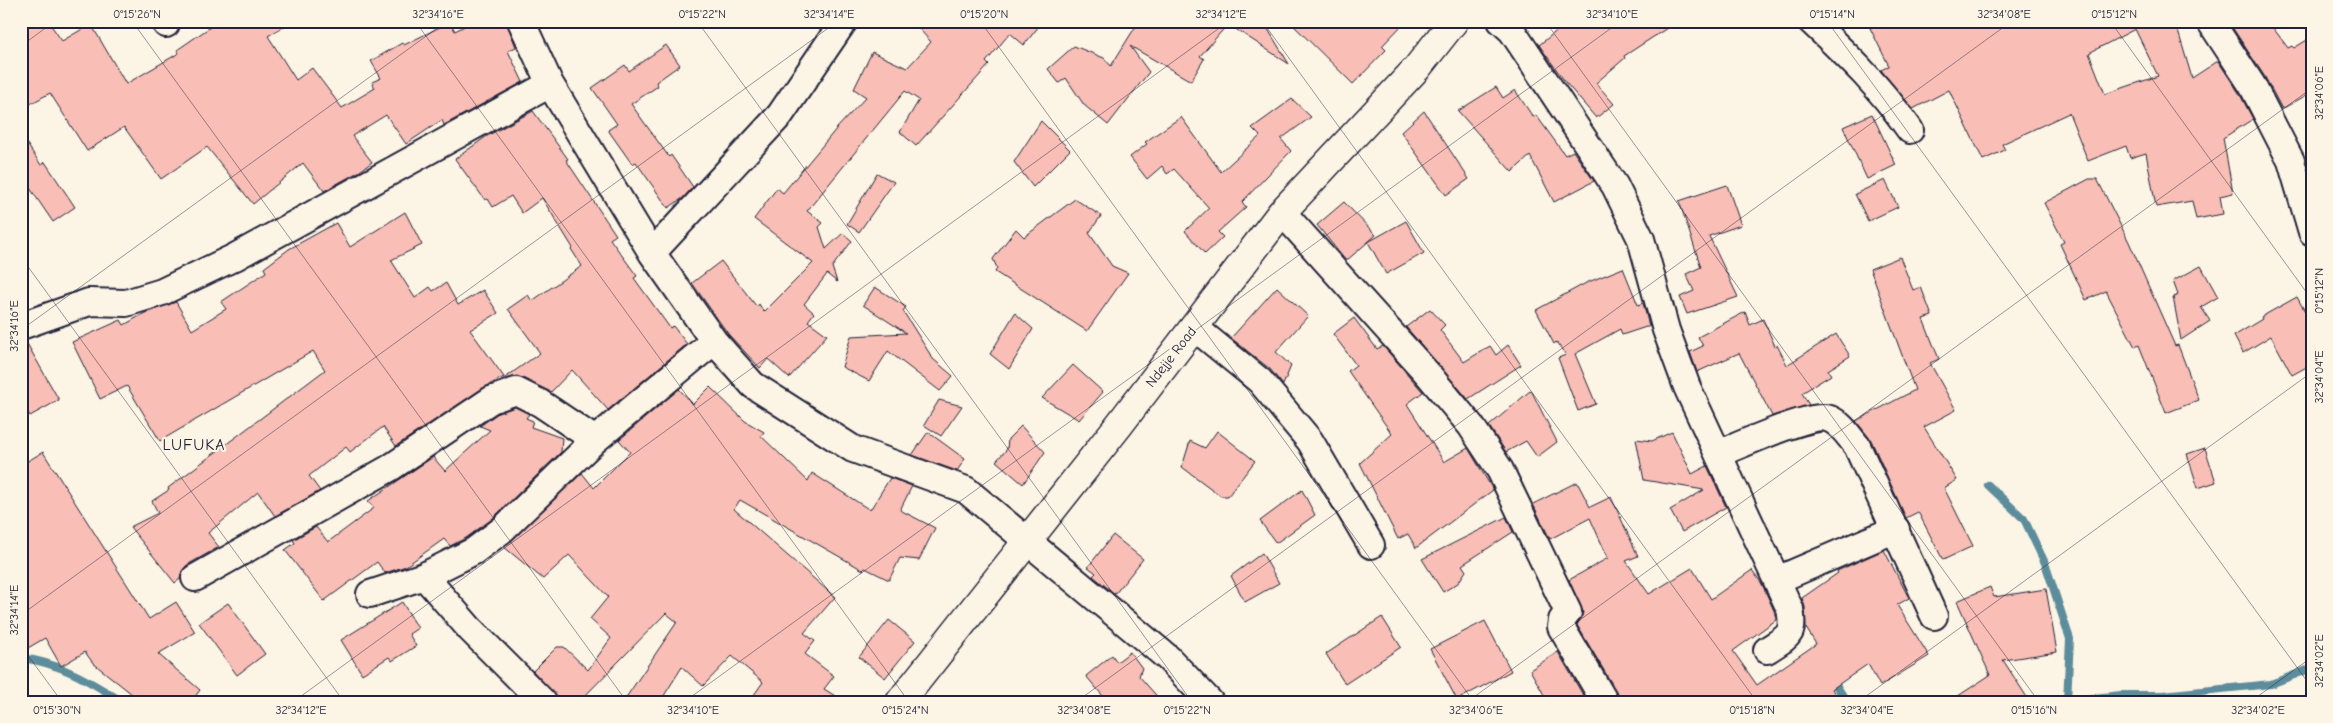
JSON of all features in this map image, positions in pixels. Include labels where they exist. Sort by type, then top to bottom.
[{"type":"street","points":[[521,21],[550,84],[652,253],[714,341],[754,385],[853,450],[966,490],[1027,543],[1168,658],[1210,702]]},
{"type":"street","points":[[652,253],[780,114],[844,21]]},
{"type":"street","name":"Ndejje Road","points":[[900,702],[1027,543],[1282,212],[1417,68],[1454,21]]},
{"type":"street","points":[[1501,21],[1512,31],[1614,186],[1641,239],[1652,273],[1666,330],[1687,387],[1790,609],[1793,626],[1788,636],[1767,650]]},
{"type":"street","points":[[1811,21],[1855,61],[1886,96],[1910,130]]},
{"type":"street","points":[[2210,21],[2301,156],[2312,232]]},
{"type":"street","points":[[21,326],[89,302],[126,303],[162,292],[235,257],[550,84]]},
{"type":"street","points":[[1282,212],[1427,373],[1472,426],[1500,470],[1526,520],[1568,612],[1562,620],[1561,627],[1605,702]]},
{"type":"street","points":[[1194,327],[1260,381],[1310,441],[1371,545]]},
{"type":"street","points":[[370,594],[424,576],[474,550],[502,530],[595,440],[714,341]]},
{"type":"street","points":[[195,578],[390,468],[491,400],[516,391],[540,403],[595,440]]},
{"type":"street","points":[[1718,454],[1809,418],[1829,418],[1843,428],[1857,446],[1934,616]]},
{"type":"street","points":[[1777,580],[1896,529]]},
{"type":"street","points":[[424,576],[470,629],[543,702]]},
{"type":"building","points":[[21,21],[48,21],[62,41],[91,24],[126,84],[179,53],[177,50],[219,21],[293,21],[268,36],[296,80],[312,68],[342,108],[375,88],[372,82],[381,78],[371,61],[402,43],[404,45],[450,22],[455,31],[474,21],[506,21],[516,47],[508,51],[523,82],[444,125],[442,120],[406,144],[386,115],[352,136],[372,162],[360,171],[324,191],[303,163],[253,204],[207,147],[161,179],[124,127],[87,151],[50,93],[21,109]]},
{"type":"building","points":[[912,21],[1043,21],[1024,45],[1010,33],[986,62],[989,65],[916,146],[900,132],[919,100],[905,91],[807,211],[823,223],[819,227],[826,249],[843,233],[852,241],[832,267],[837,282],[827,274],[804,304],[814,313],[808,321],[827,335],[789,378],[768,359],[760,368],[729,335],[692,283],[721,261],[757,307],[759,304],[764,312],[813,263],[754,219],[777,188],[783,193],[837,128],[866,97],[854,89],[872,52],[907,68],[931,42]]},
{"type":"building","points":[[1139,21],[1263,21],[1289,64],[1228,24],[1200,56],[1204,59],[1191,81],[1130,46],[1149,72],[1108,125],[1084,105],[1066,78],[1059,83],[1048,69],[1074,46],[1104,58],[1111,66]]},
{"type":"building","points":[[1289,21],[1406,21],[1382,46],[1386,50],[1353,84]]},
{"type":"building","points":[[1569,21],[1678,21],[1624,56],[1625,58],[1596,83],[1614,104],[1596,118],[1566,83],[1539,45]]},
{"type":"building","points":[[1884,21],[2175,21],[2192,78],[2218,61],[2253,119],[2223,138],[2233,193],[2220,196],[2223,214],[2196,219],[2192,201],[2156,207],[2146,153],[2130,158],[2126,146],[2088,161],[2069,113],[2002,144],[2005,150],[1983,160],[1949,90],[1913,109],[1881,70],[1889,66],[1870,28]],"holes":[[[2135,29],[2158,76],[2105,94],[2089,53]]]},
{"type":"building","points":[[2228,21],[2268,21],[2288,48],[2292,46],[2294,48],[2312,37],[2312,92],[2282,109],[2265,77]]},
{"type":"building","points":[[666,45],[680,65],[656,82],[658,86],[631,104],[669,157],[671,155],[693,187],[683,198],[668,208],[636,162],[632,164],[608,130],[617,124],[592,88],[625,65],[629,71]]},
{"type":"building","points":[[1496,87],[1503,98],[1515,90],[1533,117],[1536,115],[1565,155],[1573,151],[1594,181],[1554,202],[1530,156],[1512,172],[1458,111]]},
{"type":"building","points":[[1292,99],[1311,117],[1281,139],[1291,151],[1242,202],[1246,207],[1218,232],[1223,237],[1205,254],[1185,231],[1209,208],[1174,169],[1167,174],[1162,166],[1147,179],[1130,157],[1147,144],[1145,142],[1181,117],[1221,172],[1260,136],[1252,128]]},
{"type":"building","points":[[533,111],[568,159],[566,160],[616,235],[610,239],[637,276],[634,278],[670,328],[673,326],[687,344],[608,410],[572,370],[551,392],[517,376],[502,380],[540,353],[508,309],[528,295],[532,301],[582,266],[542,198],[522,213],[511,196],[493,207],[488,199],[485,200],[455,159],[487,136]]},
{"type":"building","points":[[1424,111],[1469,179],[1446,195],[1401,132]]},
{"type":"building","points":[[1872,114],[1896,165],[1867,179],[1843,127]]},
{"type":"building","points":[[1041,121],[1070,150],[1033,187],[1014,162]]},
{"type":"building","points":[[21,135],[41,165],[45,162],[75,207],[53,222],[21,175]]},
{"type":"building","points":[[877,173],[894,182],[859,232],[847,224]]},
{"type":"building","points":[[2089,179],[2097,179],[2129,242],[2175,346],[2178,345],[2199,400],[2166,413],[2139,345],[2135,347],[2106,291],[2086,300],[2060,244],[2064,242],[2044,203]]},
{"type":"building","points":[[1885,180],[1898,207],[1868,221],[1855,194]]},
{"type":"building","points":[[1727,185],[1741,225],[1709,236],[1738,297],[1687,314],[1680,297],[1694,291],[1686,274],[1701,267],[1679,201]]},
{"type":"building","points":[[1075,199],[1101,216],[1089,233],[1112,266],[1128,273],[1087,331],[995,272],[997,268],[993,259],[1016,229],[1024,237]]},
{"type":"building","points":[[1344,202],[1376,235],[1346,261],[1317,225]]},
{"type":"building","points":[[405,212],[422,245],[391,260],[415,298],[430,287],[433,291],[446,283],[458,305],[483,290],[498,313],[470,330],[504,377],[483,388],[396,446],[383,427],[350,452],[346,447],[309,476],[320,491],[275,516],[258,492],[208,533],[219,547],[187,565],[182,571],[180,579],[175,583],[130,527],[158,513],[152,501],[325,370],[313,351],[160,441],[127,386],[100,399],[72,342],[121,320],[124,325],[145,313],[176,302],[192,330],[226,309],[221,302],[266,272],[264,268],[289,249],[336,223],[350,247]]},
{"type":"building","points":[[1406,221],[1424,253],[1386,274],[1368,242]]},
{"type":"building","points":[[1900,257],[1913,290],[1921,287],[1932,316],[1923,319],[1939,359],[1930,363],[1956,410],[1924,427],[1957,480],[1944,488],[1973,546],[1943,560],[1918,512],[1906,518],[1871,440],[1856,421],[1915,390],[1870,269]]},
{"type":"building","points":[[2201,266],[2218,297],[2201,307],[2210,321],[2181,340],[2173,297],[2178,295],[2173,281]]},
{"type":"building","points":[[1623,268],[1638,305],[1643,303],[1649,326],[1622,335],[1620,329],[1575,354],[1596,404],[1578,411],[1558,358],[1566,355],[1556,342],[1554,344],[1536,310],[1586,283]]},
{"type":"building","points":[[875,287],[906,307],[903,311],[933,359],[953,376],[940,391],[888,351],[869,381],[842,367],[851,336],[906,333],[863,305]]},
{"type":"building","points":[[1277,287],[1308,316],[1276,352],[1291,366],[1283,385],[1270,369],[1231,338]]},
{"type":"building","points":[[2297,297],[2312,324],[2312,364],[2292,375],[2271,336],[2243,353],[2234,336],[2262,319],[2261,317]]},
{"type":"building","points":[[1430,309],[1445,325],[1440,330],[1464,362],[1490,346],[1496,355],[1508,345],[1521,365],[1468,399],[1406,327]]},
{"type":"building","points":[[1745,312],[1750,325],[1763,319],[1775,346],[1777,345],[1787,365],[1836,334],[1850,356],[1828,370],[1831,375],[1802,393],[1809,405],[1772,416],[1739,353],[1697,372],[1690,352],[1703,346],[1698,337]]},
{"type":"building","points":[[1015,313],[1033,329],[1009,369],[990,354]]},
{"type":"building","points":[[1354,318],[1377,349],[1383,346],[1423,392],[1407,404],[1444,462],[1468,448],[1493,490],[1416,548],[1408,534],[1398,539],[1360,463],[1392,434],[1348,371],[1356,365],[1333,334]]},
{"type":"building","points":[[25,340],[59,400],[30,416],[21,401],[21,341]]},
{"type":"building","points":[[1073,365],[1103,392],[1079,420],[1042,398]]},
{"type":"building","points":[[710,387],[745,421],[764,432],[761,436],[808,481],[812,473],[870,510],[890,478],[912,486],[900,510],[935,528],[919,560],[900,558],[889,580],[865,568],[863,570],[740,500],[734,509],[835,597],[804,633],[815,641],[805,654],[834,676],[824,689],[845,702],[749,702],[763,682],[732,656],[703,686],[682,667],[660,702],[623,702],[677,622],[666,613],[579,702],[561,702],[533,671],[557,647],[564,647],[588,670],[611,638],[590,619],[608,597],[569,555],[543,579],[504,547],[582,473],[594,488],[630,452],[619,440],[679,389],[693,404]]},
{"type":"building","points":[[1531,390],[1557,442],[1537,457],[1526,441],[1506,452],[1489,426]]},
{"type":"building","points":[[939,400],[962,406],[941,436],[924,425]]},
{"type":"building","points":[[515,407],[529,414],[526,418],[533,421],[531,427],[562,438],[561,452],[492,519],[466,538],[450,546],[444,539],[406,566],[385,573],[377,562],[324,601],[285,550],[295,543],[293,540],[316,527],[328,542],[374,508],[368,501],[433,457],[445,471],[490,430],[480,426],[498,413]]},
{"type":"building","points":[[1021,426],[1045,452],[1023,484],[996,461],[1007,449],[1008,439]]},
{"type":"building","points":[[1217,431],[1255,461],[1228,496],[1221,496],[1182,467],[1190,441],[1205,448]]},
{"type":"building","points":[[928,432],[965,459],[957,471],[912,455]]},
{"type":"building","points":[[1672,432],[1692,474],[1707,466],[1726,507],[1682,532],[1670,510],[1704,490],[1644,480],[1636,439],[1652,441]]},
{"type":"building","points":[[2205,448],[2216,482],[2198,488],[2187,454]]},
{"type":"building","points":[[43,452],[149,619],[176,602],[195,632],[158,654],[200,690],[191,702],[142,702],[93,663],[85,652],[61,666],[45,638],[21,652],[21,465]]},
{"type":"building","points":[[1577,482],[1590,507],[1611,497],[1638,556],[1626,561],[1649,594],[1692,568],[1711,599],[1752,570],[1762,584],[1775,613],[1776,620],[1733,651],[1757,685],[1816,644],[1806,628],[1805,607],[1802,598],[1838,573],[1837,571],[1884,550],[1909,598],[1897,605],[1929,656],[1880,686],[1868,664],[1832,689],[1840,702],[1620,702],[1618,694],[1577,625],[1583,613],[1569,580],[1608,558],[1590,518],[1550,539],[1533,504]]},
{"type":"building","points":[[1302,490],[1315,515],[1276,543],[1260,521]]},
{"type":"building","points":[[1506,517],[1513,532],[1462,565],[1466,571],[1458,583],[1443,592],[1422,559]]},
{"type":"building","points":[[1113,535],[1143,559],[1115,594],[1093,576],[1096,573],[1088,567]]},
{"type":"building","points":[[1262,553],[1279,583],[1245,602],[1231,576]]},
{"type":"building","points":[[1990,587],[1994,597],[2046,589],[2057,652],[2003,660],[2030,702],[1949,702],[1990,675],[1957,601]]},
{"type":"building","points":[[402,602],[418,628],[409,634],[416,646],[392,661],[389,657],[362,674],[341,640]]},
{"type":"building","points":[[228,603],[265,654],[237,675],[199,623]]},
{"type":"building","points":[[1382,617],[1401,647],[1345,684],[1326,654]]},
{"type":"building","points":[[889,620],[915,641],[885,678],[859,657]]},
{"type":"building","points":[[1485,621],[1511,671],[1457,700],[1430,649]]},
{"type":"building","points":[[1130,652],[1142,668],[1139,676],[1162,702],[1108,702],[1086,676],[1112,655],[1117,662]]},
{"type":"building","points":[[1558,652],[1587,702],[1548,702],[1530,670]]},
{"type":"waterway","points":[[1988,485],[2024,519],[2045,563],[2070,639],[2067,701]]},
{"type":"waterway","points":[[21,658],[62,668],[87,680],[123,702]]},
{"type":"waterway","points":[[2057,702],[2121,695],[2162,695],[2271,684],[2312,668]]},
{"type":"waterway","points":[[1832,679],[1847,702]]},
{"type":"district","name":"LUFUKA","points":[[194,445]]}]
